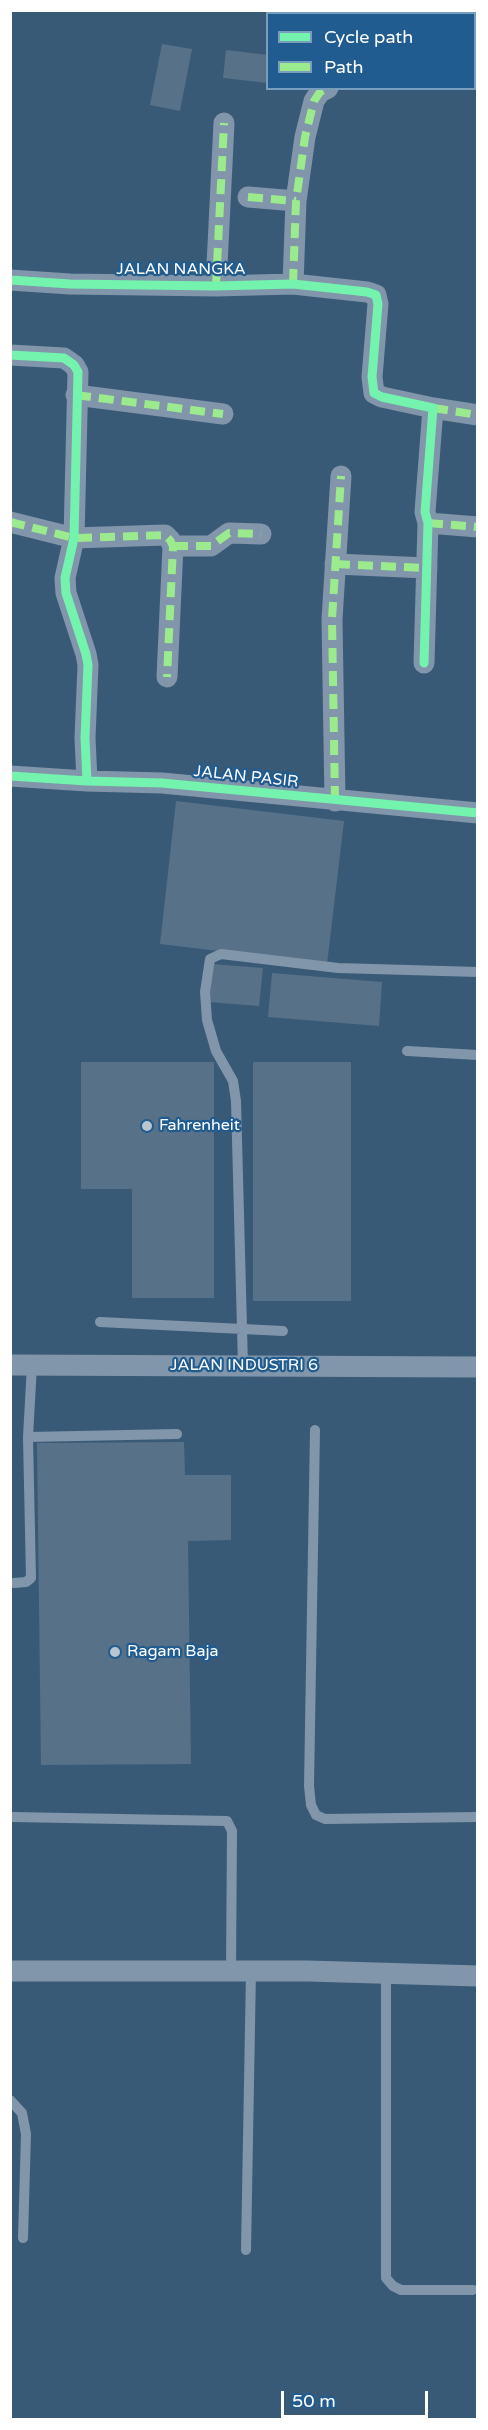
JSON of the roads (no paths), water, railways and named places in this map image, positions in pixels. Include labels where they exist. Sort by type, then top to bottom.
[{"type":"street","points":[[293,285],[296,201],[305,136],[321,95]]},
{"type":"street","points":[[216,286],[224,123]]},
{"type":"street","points":[[248,197],[296,201]]},
{"type":"street","name":"JALAN NANGKA","points":[[10,280],[70,284],[293,285],[367,292],[376,295],[378,304],[372,376],[374,393],[382,397],[433,408]]},
{"type":"street","points":[[10,355],[64,358],[70,360],[78,372],[74,538],[67,568],[66,593],[88,665],[85,738],[87,781]]},
{"type":"street","points":[[76,394],[223,414]]},
{"type":"street","points":[[424,663],[428,523],[424,512],[433,408],[477,415]]},
{"type":"street","points":[[335,801],[332,619],[341,476]]},
{"type":"street","points":[[10,522],[74,538],[165,535],[173,546],[167,677]]},
{"type":"street","points":[[428,523],[477,527]]},
{"type":"street","points":[[173,546],[211,546],[229,533],[261,534]]},
{"type":"street","points":[[335,564],[427,568]]},
{"type":"street","name":"JALAN PASIR","points":[[10,776],[162,783],[477,813]]},
{"type":"street","name":"JALAN INDUSTRI 6","points":[[10,1365],[477,1366]]},
{"type":"street","points":[[10,1971],[241,1971],[477,1976]]},
{"type":"lane","points":[[243,1366],[236,1101],[233,1081],[216,1051],[207,1020],[205,992],[210,959],[214,955],[221,954],[338,968],[477,972]]},
{"type":"lane","points":[[407,1051],[477,1055]]},
{"type":"lane","points":[[100,1322],[283,1331]]},
{"type":"lane","points":[[14,1583],[26,1582],[31,1578],[28,1437],[32,1365]]},
{"type":"lane","points":[[315,1430],[309,1786],[311,1804],[316,1815],[325,1819],[477,1817]]},
{"type":"lane","points":[[28,1437],[177,1434]]},
{"type":"lane","points":[[13,1817],[227,1821],[232,1832],[241,1971],[246,2250]]},
{"type":"lane","points":[[386,1974],[385,2269],[387,2278],[393,2286],[401,2290],[473,2290]]},
{"type":"lane","points":[[10,2100],[22,2113],[26,2134],[23,2238]]},
{"type":"place","name":"Fahrenheit","points":[[147,1126]]},
{"type":"place","name":"Ragam Baja","points":[[115,1652]]}]
